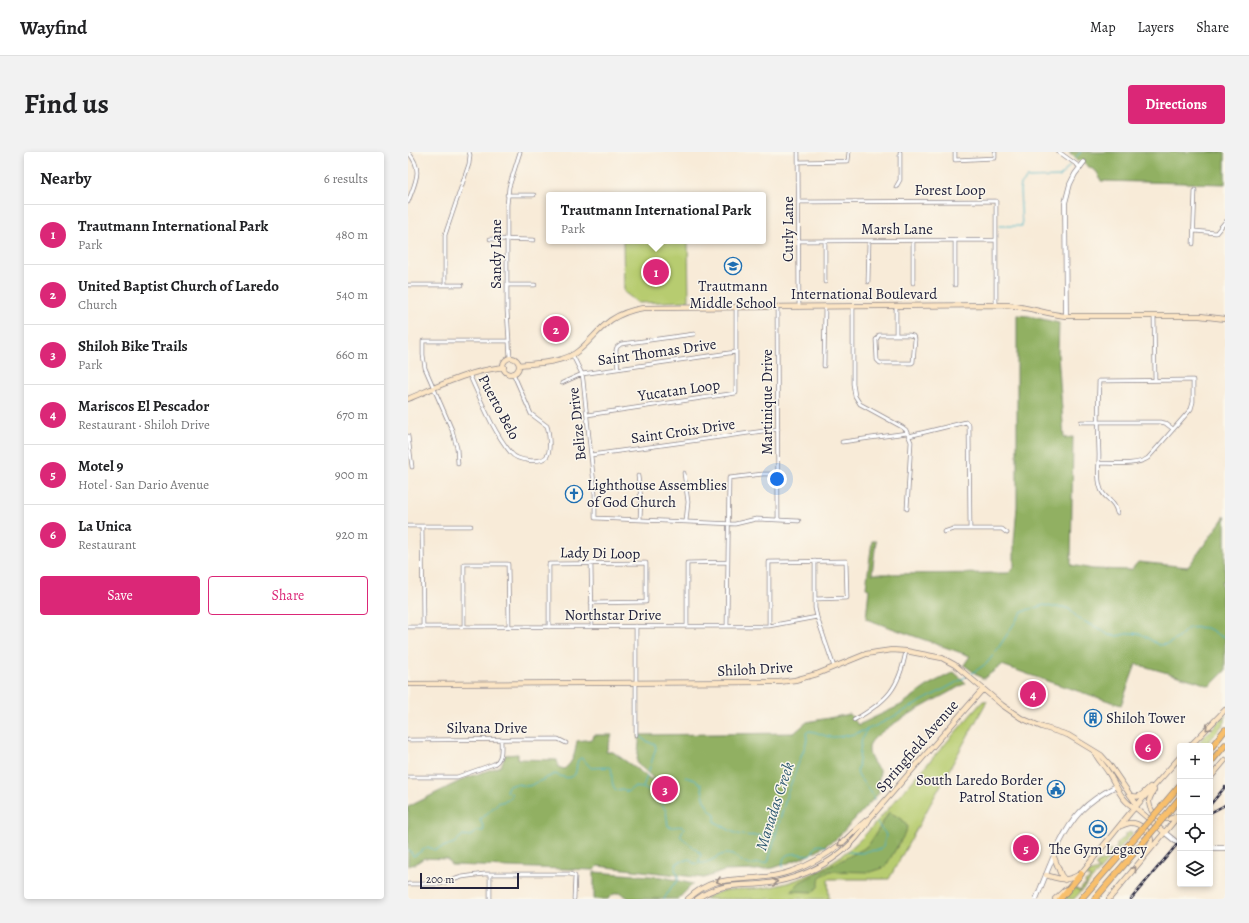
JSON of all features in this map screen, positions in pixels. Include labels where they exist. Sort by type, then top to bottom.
[{"type":"highway","points":[[1213,744],[1225,730]]},
{"type":"highway","points":[[1213,759],[1225,745]]},
{"type":"highway","points":[[1081,899],[1177,789]]},
{"type":"highway","points":[[1095,899],[1177,802]]},
{"type":"highway","points":[[1060,899],[1082,874]]},
{"type":"main road","name":"International Boulevard","points":[[519,365],[549,362],[572,354],[585,346],[610,320],[620,315],[643,308],[1018,306],[1051,315],[1066,316],[1200,316],[1225,319]]},
{"type":"main road","points":[[510,358],[515,359],[519,365],[518,370],[513,373],[507,372],[504,367],[505,361],[510,358]]},
{"type":"main road","points":[[408,399],[469,374],[504,367]]},
{"type":"main road","name":"Shiloh Drive","points":[[408,684],[780,682],[807,677],[875,652],[892,650],[906,651],[942,658],[963,671],[1002,705],[1021,718],[1079,740],[1101,755],[1109,764],[1135,802],[1136,808]]},
{"type":"main road","name":"Springfield Avenue","points":[[697,899],[710,891],[721,887],[774,882],[792,877],[811,870],[828,861],[846,848],[863,830],[870,818],[983,689]]},
{"type":"main road","points":[[1193,743],[1225,710]]},
{"type":"main road","name":"Shiloh Drive","points":[[1094,751],[1130,806],[1136,808],[1164,832]]},
{"type":"main road","points":[[1055,899],[1082,874],[1118,828],[1177,760]]},
{"type":"main road","points":[[1213,774],[1225,760]]},
{"type":"main road","points":[[1129,793],[1134,797],[1138,797],[1157,783]]},
{"type":"main road","points":[[1157,783],[1149,801],[1152,810],[1161,818],[1167,819],[1177,815]]},
{"type":"main road","points":[[1109,899],[1178,815]]},
{"type":"main road","name":"Springfield Avenue","points":[[688,899],[702,888],[721,880],[770,876],[793,871],[815,861],[833,849],[870,818]]},
{"type":"main road","points":[[1118,828],[1129,822],[1137,824],[1148,832],[1151,840],[1147,852]]},
{"type":"main road","points":[[1054,857],[1061,875],[1066,880]]},
{"type":"main road","points":[[1046,875],[1066,880],[1082,874]]},
{"type":"street","points":[[408,152],[415,161],[418,171],[408,202]]},
{"type":"street","points":[[445,285],[446,235],[469,164],[470,155],[468,152]]},
{"type":"street","name":"Sandy Lane","points":[[510,358],[507,285],[507,195],[520,152]]},
{"type":"street","name":"Curly Lane","points":[[798,152],[799,307]]},
{"type":"street","points":[[798,162],[848,161],[848,152]]},
{"type":"street","points":[[896,187],[900,180],[900,152]]},
{"type":"street","points":[[955,152],[955,160],[995,158],[995,152]]},
{"type":"street","points":[[1059,152],[1080,167]]},
{"type":"street","points":[[1066,316],[1065,203],[1070,184],[1084,162]]},
{"type":"street","points":[[1194,190],[1194,244]]},
{"type":"street","points":[[507,195],[534,195]]},
{"type":"street","name":"Forest Loop","points":[[798,202],[996,201],[996,306]]},
{"type":"street","points":[[1195,231],[1216,233],[1225,222]]},
{"type":"street","points":[[490,240],[534,240]]},
{"type":"street","points":[[868,282],[869,240]]},
{"type":"street","points":[[913,240],[913,283]]},
{"type":"street","points":[[955,240],[955,285]]},
{"type":"street","name":"Marsh Lane","points":[[799,241],[996,240]]},
{"type":"street","points":[[825,241],[825,282]]},
{"type":"street","points":[[408,285],[462,285]]},
{"type":"street","points":[[507,285],[534,285]]},
{"type":"street","points":[[824,366],[825,306]]},
{"type":"street","points":[[853,306],[853,384],[855,396],[860,404],[902,428],[908,434],[912,447],[907,509]]},
{"type":"street","points":[[896,306],[896,335]]},
{"type":"street","name":"Yucatan Loop","points":[[587,414],[736,393],[736,307]]},
{"type":"street","name":"Martinique Drive","points":[[777,307],[778,520]]},
{"type":"street","points":[[1154,316],[1155,380]]},
{"type":"street","points":[[618,369],[616,350],[621,344],[694,334]]},
{"type":"street","points":[[879,335],[896,335],[914,336],[913,362],[880,363],[877,360],[877,337],[879,335]]},
{"type":"street","points":[[458,464],[452,430],[427,376],[423,362],[423,341],[509,341]]},
{"type":"street","name":"Saint Thomas Drive","points":[[562,383],[582,374],[736,352]]},
{"type":"street","name":"Belize Drive","points":[[572,354],[582,374],[591,455],[595,518],[640,519]]},
{"type":"street","name":"Puerto Belo","points":[[469,374],[490,419],[512,454],[519,460],[530,461],[546,458],[549,451],[547,426],[531,414],[513,373]]},
{"type":"street","points":[[1099,463],[1137,463],[1144,461],[1151,455],[1192,406],[1193,380],[1099,381],[1098,422],[1099,463],[1100,488],[1105,496],[1116,506],[1117,513]]},
{"type":"street","points":[[842,442],[908,434],[966,422],[969,425],[970,430],[970,529]]},
{"type":"street","points":[[1081,422],[1160,422],[1165,423],[1173,429]]},
{"type":"street","name":"Saint Croix Drive","points":[[591,455],[778,429]]},
{"type":"street","points":[[408,436],[412,467]]},
{"type":"street","points":[[684,473],[688,502],[686,521]]},
{"type":"street","points":[[727,626],[729,478],[763,474],[778,474]]},
{"type":"street","points":[[638,476],[641,498],[640,519],[728,523],[740,523],[756,520],[799,521]]},
{"type":"street","points":[[408,526],[471,526]]},
{"type":"street","points":[[422,526],[423,627]]},
{"type":"street","points":[[944,532],[953,529],[1002,529],[1007,533]]},
{"type":"street","points":[[815,561],[815,599],[817,617],[834,667]]},
{"type":"street","points":[[769,626],[769,562],[846,561],[847,598],[815,599]]},
{"type":"street","points":[[687,626],[687,563],[727,562]]},
{"type":"street","points":[[591,563],[592,627]]},
{"type":"street","name":"Lady Di Loop","points":[[550,627],[549,564],[646,563],[646,602],[591,603]]},
{"type":"street","points":[[464,627],[464,564],[508,564],[509,627]]},
{"type":"street","name":"Northstar Drive","points":[[408,628],[769,626],[817,617]]},
{"type":"street","points":[[636,626],[636,734]]},
{"type":"street","points":[[854,720],[880,704],[889,694],[903,668],[906,651]]},
{"type":"street","points":[[408,777],[457,777],[494,764],[498,762],[501,756],[501,739]]},
{"type":"street","name":"Silvana Drive","points":[[408,740],[558,739],[566,743]]},
{"type":"street","points":[[1036,899],[1067,829],[1080,812],[1094,799],[1116,786]]},
{"type":"street","points":[[1164,832],[1177,843]]},
{"type":"street","points":[[1213,848],[1225,848]]},
{"type":"street","points":[[490,874],[490,899]]},
{"type":"street","points":[[408,884],[440,884],[462,877],[490,874],[570,874],[575,876],[574,899]]},
{"type":"green space","points":[[1069,152],[1225,152],[1225,184],[1101,181],[1097,172],[1081,160],[1078,161]]},
{"type":"green space","points":[[623,244],[688,244],[689,301],[638,303],[624,292]]},
{"type":"green space","points":[[1017,315],[1029,316],[1059,323],[1058,354],[1064,438],[1073,437],[1071,565],[1093,569],[1131,570],[1138,562],[1188,567],[1225,516],[1225,580],[1222,581],[1222,617],[1225,623],[1225,671],[1210,686],[1136,664],[1121,705],[1002,665],[983,679],[964,665],[970,656],[866,619],[869,589],[866,588],[872,541],[876,541],[872,574],[1008,573],[1014,567],[1014,542],[1017,507]]},
{"type":"green space","points":[[954,672],[966,683],[899,721],[875,737],[870,744],[870,755],[880,771],[878,784],[879,793],[836,839],[809,855],[791,862],[773,868],[724,871],[704,878],[598,866],[594,870],[451,865],[447,859],[424,858],[415,864],[408,866],[408,807],[466,778],[501,766],[505,755],[518,754],[518,759],[557,760],[558,767],[564,769],[572,760],[577,741],[593,739],[594,735],[612,735],[606,752],[613,752],[653,780],[652,777],[637,763],[639,735],[794,733],[807,722],[850,714],[858,725],[901,705],[930,684]]},
{"type":"green space","points":[[983,701],[987,701],[889,879],[828,879],[829,899],[704,899],[718,892],[763,888],[792,882],[831,863],[865,835]]},
{"type":"green space","points":[[1225,715],[1225,722],[1208,743],[1199,742]]},
{"type":"green space","points":[[889,812],[902,819],[907,826],[906,832],[887,864],[883,868],[871,872],[830,871],[820,877],[818,887],[813,892],[791,891],[800,882],[863,849],[870,843]]},
{"type":"green space","points":[[1130,832],[1133,833],[1076,897],[1074,899],[1064,899],[1072,889],[1073,890],[1075,888],[1080,891],[1083,886],[1085,886],[1085,882],[1090,879],[1090,877],[1087,877],[1088,873],[1098,870],[1096,864],[1107,860],[1110,850],[1112,851],[1117,848],[1117,843]]},
{"type":"green space","points":[[594,872],[663,877],[693,884],[678,899],[630,899],[621,893],[617,893],[608,899],[594,899]]},
{"type":"waterway","points":[[1075,158],[1081,152]]},
{"type":"waterway","points":[[999,226],[1022,226],[1020,190],[1021,185],[1027,178],[1060,177],[1070,165]]},
{"type":"waterway","name":"Manadas Creek","points":[[970,675],[987,663],[1021,613],[1044,605],[1069,609],[1079,619],[1102,630],[1108,635],[1117,636],[1130,633],[1141,634],[1159,645],[1168,644],[1178,638],[1188,628],[1206,628],[1219,636],[1225,637]]},
{"type":"waterway","name":"Manadas Creek","points":[[408,850],[414,856],[428,847],[435,850],[454,843],[463,835],[470,836],[477,831],[483,831],[484,828],[480,820],[498,803],[508,800],[511,797],[512,794],[506,791],[508,786],[516,784],[529,786],[555,774],[568,778],[571,777],[575,774],[577,762],[581,758],[591,768],[611,768],[612,782],[616,790],[623,789],[627,792],[634,787],[643,788],[650,791],[666,811],[668,826],[680,826],[684,828],[680,836],[700,853],[699,863],[707,862],[724,854],[734,856],[748,865],[765,863],[768,862],[787,794],[807,740],[806,733],[812,731],[832,737],[864,731],[884,722],[967,676]]},
{"type":"waterway","points":[[867,730],[862,739],[857,772],[873,795],[874,799]]},
{"type":"waterway","points":[[640,735],[644,740],[655,745],[656,748],[648,773]]},
{"type":"waterway","points":[[643,787],[647,776]]},
{"type":"waterway","points":[[685,777],[695,780],[701,784],[707,805],[715,814],[715,822],[732,832],[744,835],[755,836],[775,833]]},
{"type":"waterway","points":[[848,852],[862,853],[878,850],[884,846],[886,835],[877,822]]},
{"type":"waterway","points":[[783,867],[784,857],[787,855],[811,855],[816,846],[820,845],[827,847]]},
{"type":"waterway","points":[[664,899],[672,886],[678,881],[678,874],[675,870],[677,863],[689,859],[693,863],[698,864]]},
{"type":"railway","points":[[1213,801],[1225,787]]},
{"type":"railway","points":[[1213,811],[1225,805]]},
{"type":"railway","points":[[1131,899],[1177,845]]},
{"type":"place","name":"Trautmann Middle School","points":[[733,266]]},
{"type":"place","name":"Trautmann International Park","points":[[656,272]]},
{"type":"place","name":"United Baptist Church of Laredo","points":[[556,329]]},
{"type":"place","name":"Lighthouse Assemblies of God Church","points":[[574,494]]},
{"type":"place","name":"Mariscos El Pescador","points":[[1033,694]]},
{"type":"place","name":"Shiloh Tower","points":[[1093,718]]},
{"type":"place","name":"La Unica","points":[[1148,747]]},
{"type":"place","name":"Shiloh Bike Trails","points":[[665,789]]},
{"type":"place","name":"South Laredo Border Patrol Station","points":[[1056,789]]},
{"type":"place","name":"The Gym Legacy","points":[[1098,829]]},
{"type":"place","name":"Motel 9","points":[[1026,848]]}]
